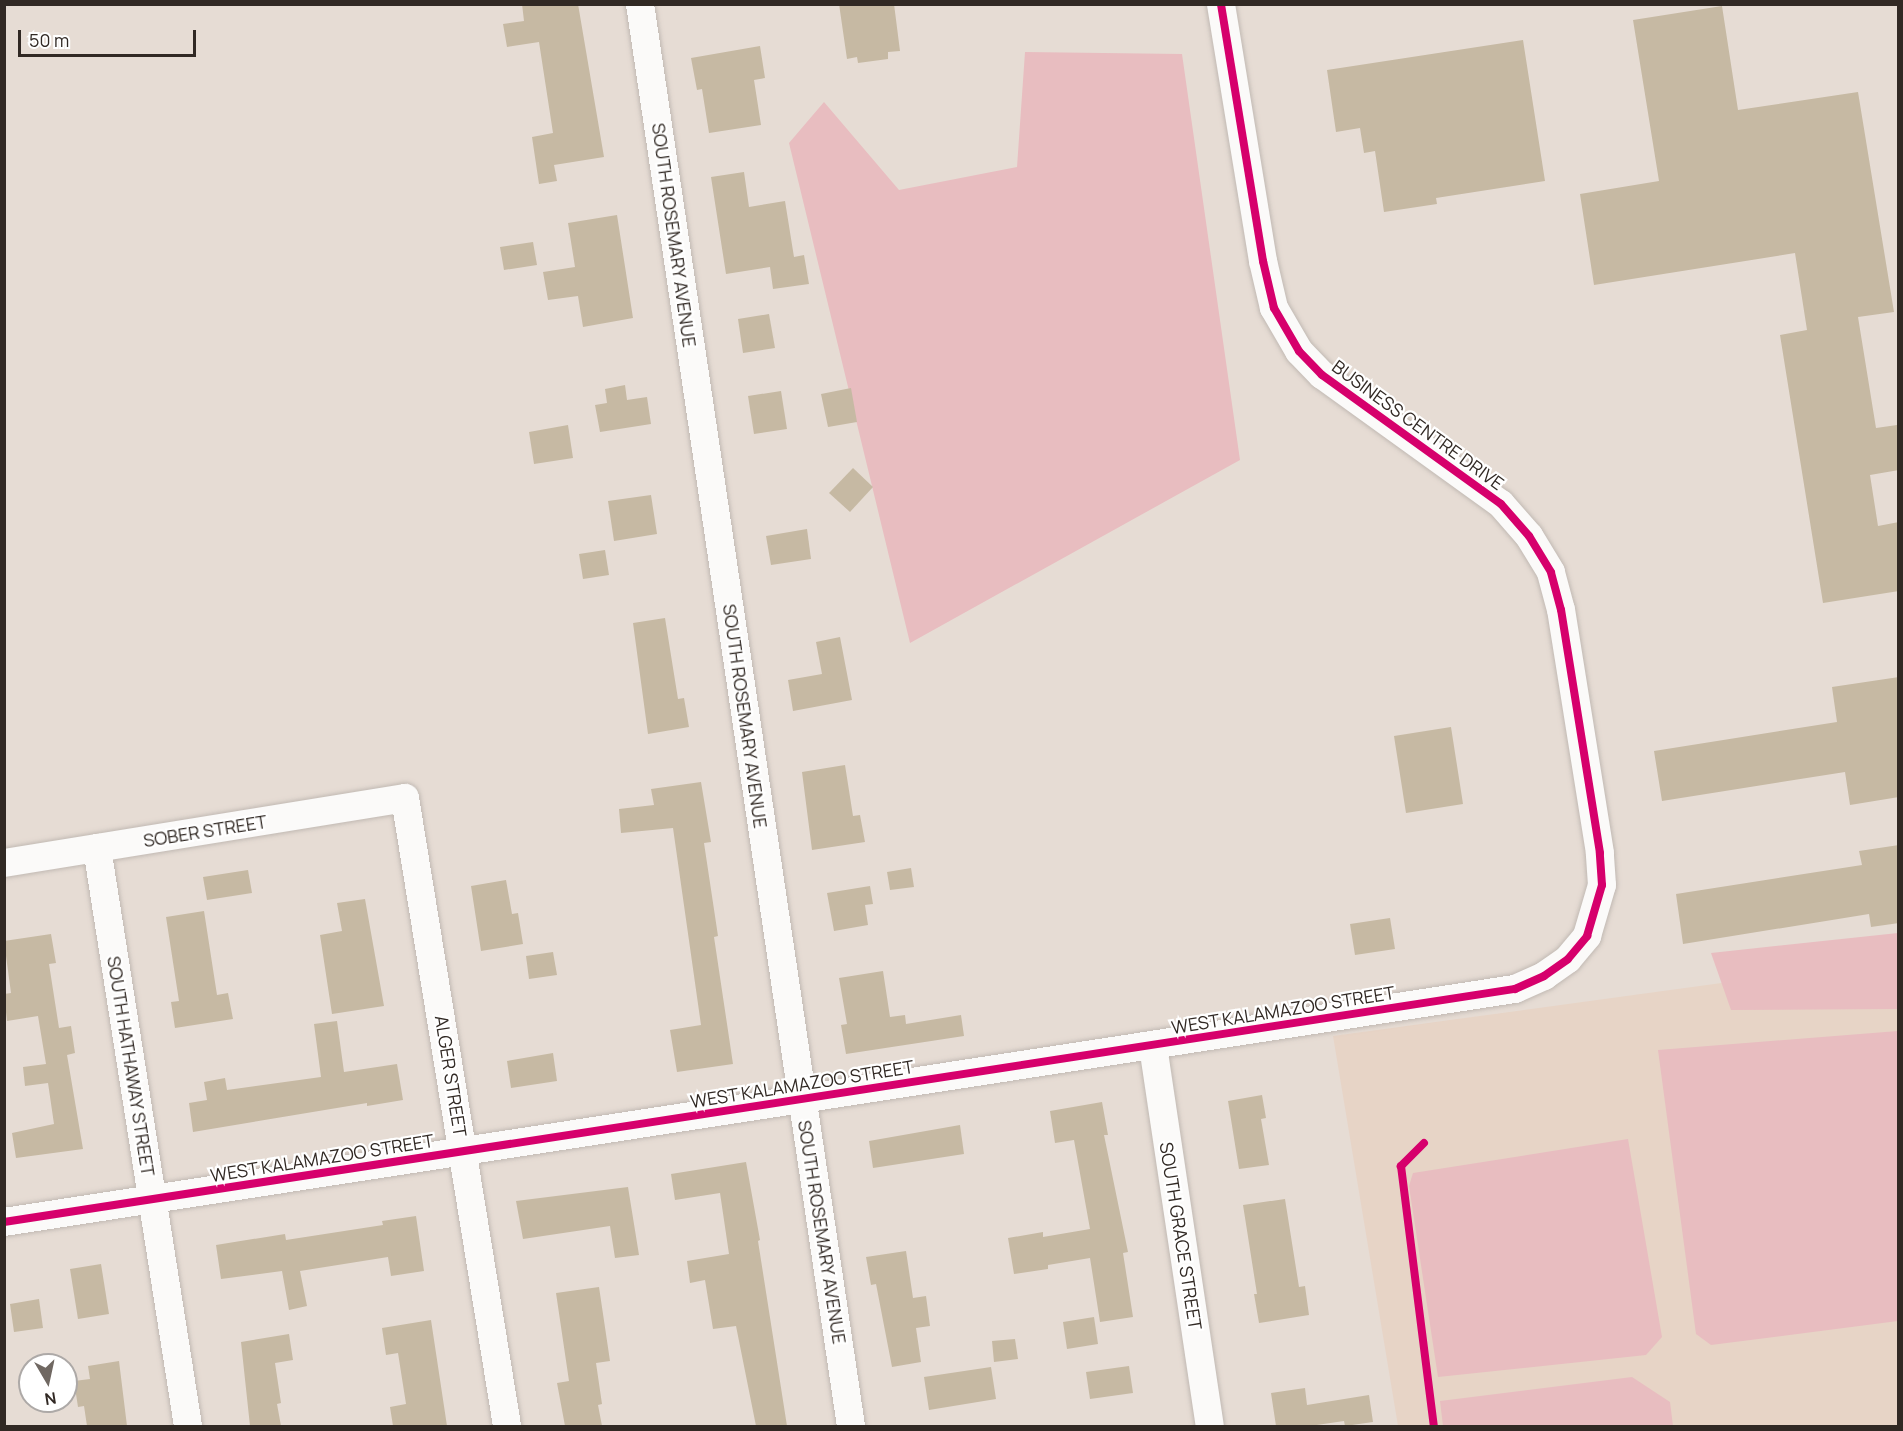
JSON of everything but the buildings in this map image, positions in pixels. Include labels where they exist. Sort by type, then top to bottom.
[{"type":"street","name":"SOUTH ROSEMARY AVENUE","points":[[640,4],[851,1426]]},
{"type":"street","name":"BUSINESS CENTRE DRIVE","points":[[1221,4],[1263,261],[1274,308],[1279,317],[1299,351],[1322,375],[1501,504],[1529,536],[1551,572],[1561,610],[1600,853],[1602,885],[1587,936]]},
{"type":"street","name":"SOBER STREET","points":[[4,863],[405,798]]},
{"type":"street","name":"ALGER STREET","points":[[405,798],[507,1426]]},
{"type":"street","name":"SOUTH HATHAWAY STREET","points":[[97,848],[189,1426]]},
{"type":"street","name":"WEST KALAMAZOO STREET","points":[[4,1222],[1515,989],[1544,976],[1568,958],[1587,936]]},
{"type":"street","name":"SOUTH GRACE STREET","points":[[1153,1046],[1210,1426]]},
{"type":"shaded area","points":[[1025,52],[1182,54],[1240,460],[910,643],[789,143],[824,102],[899,190],[1017,167]]},
{"type":"shaded area","points":[[1898,933],[1898,1009],[1731,1010],[1711,953]]},
{"type":"shaded area","points":[[1898,959],[1898,1426],[1398,1426],[1333,1036]]},
{"type":"shaded area","points":[[1898,1031],[1898,1321],[1711,1345],[1696,1334],[1658,1050]]},
{"type":"shaded area","points":[[1628,1139],[1662,1337],[1646,1355],[1438,1377],[1409,1186],[1413,1173]]},
{"type":"shaded area","points":[[1632,1377],[1670,1402],[1673,1426],[1443,1426],[1440,1401]]},
{"type":"cycle path","points":[[4,1222],[1515,989],[1544,976],[1568,959],[1587,936],[1602,885],[1600,853],[1561,610],[1551,572],[1529,536],[1501,504],[1322,375],[1299,351],[1274,308],[1263,261],[1221,4]]},
{"type":"cycle path","points":[[1424,1143],[1401,1166],[1434,1426]]}]
